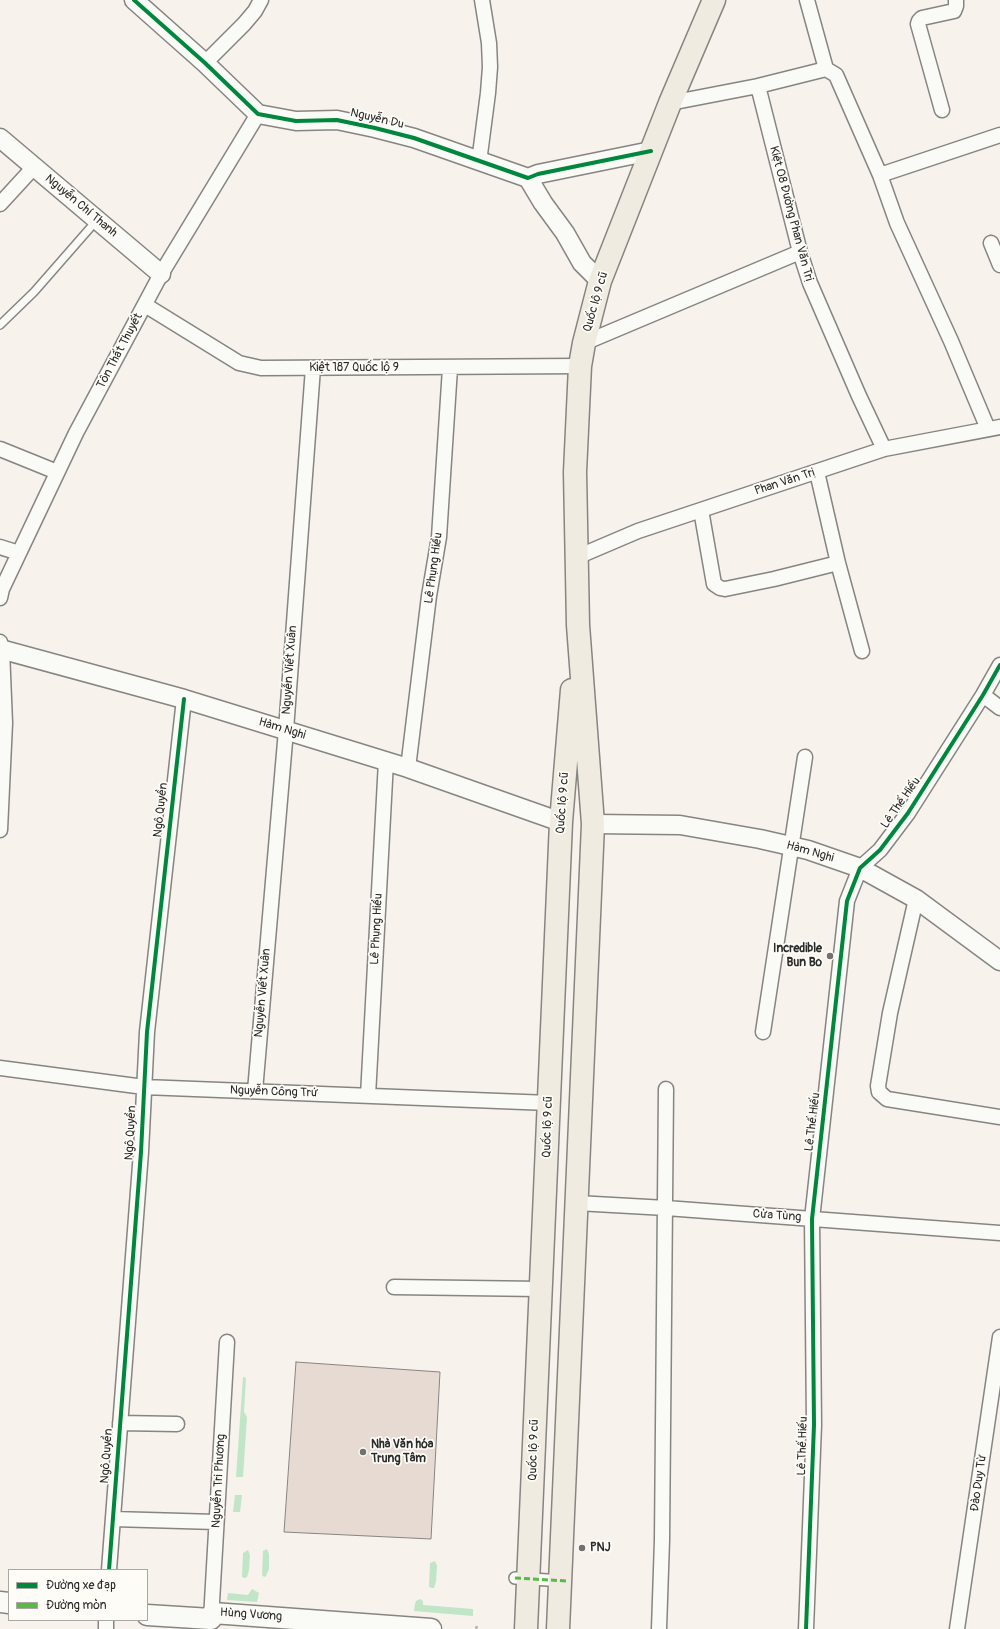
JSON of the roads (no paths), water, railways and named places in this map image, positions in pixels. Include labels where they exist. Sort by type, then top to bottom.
[{"type":"main road","name":"Quốc lộ 9 cũ","points":[[558,1629],[564,1581],[573,1291],[593,824],[578,625],[576,557],[575,472],[580,366],[584,343],[600,281],[626,220],[651,151],[711,3]]},
{"type":"main road","name":"Quốc lộ 9 cũ","points":[[526,1629],[522,1579],[541,1289],[561,822],[578,625]]},
{"type":"main road","points":[[561,822],[593,824]]},
{"type":"main road","points":[[549,1103],[581,1105]]},
{"type":"main road","points":[[545,1201],[577,1203]]},
{"type":"main road","points":[[541,1289],[573,1291]]},
{"type":"main road","name":"Hùng Vương","points":[[148,1615],[212,1620],[431,1629]]},
{"type":"street","points":[[205,63],[244,24],[255,11],[261,0]]},
{"type":"street","points":[[479,162],[490,67],[489,43],[482,0]]},
{"type":"street","points":[[809,0],[826,69]]},
{"type":"street","points":[[942,110],[918,24],[922,18],[954,11],[956,0]]},
{"type":"street","points":[[138,1],[258,114]]},
{"type":"street","points":[[670,103],[758,86],[826,69],[838,77],[880,175],[897,223],[994,428]]},
{"type":"street","name":"Kiệt 08 Đường Phan Văn Trị","points":[[758,86],[800,252],[810,283],[859,396],[884,449]]},
{"type":"street","name":"Nguyễn Du","points":[[258,114],[296,121],[344,121],[414,138],[528,178]]},
{"type":"street","name":"Tôn Thất Thuyết","points":[[0,598],[2,589],[76,433],[162,274],[258,114]]},
{"type":"street","points":[[880,175],[1000,135]]},
{"type":"street","name":"Nguyễn Chí Thanh","points":[[0,138],[162,274]]},
{"type":"street","points":[[600,281],[582,263],[565,233],[543,203],[528,178],[538,174],[651,151]]},
{"type":"street","points":[[0,204],[34,167]]},
{"type":"street","points":[[991,242],[1000,265]]},
{"type":"street","points":[[584,343],[800,252]]},
{"type":"street","name":"Kiệt 187 Quốc lộ 9","points":[[145,305],[239,363],[261,368],[580,366]]},
{"type":"street","name":"Nguyễn Viết Xuân","points":[[255,1091],[286,730],[312,368]]},
{"type":"street","name":"Lê Phụng Hiểu","points":[[408,768],[429,596],[439,537],[450,368]]},
{"type":"street","name":"Phan Văn Trị","points":[[576,557],[638,531],[884,449],[994,428]]},
{"type":"street","points":[[0,449],[57,472]]},
{"type":"street","points":[[817,472],[838,563],[862,651]]},
{"type":"street","points":[[701,510],[714,584],[720,588],[725,589],[838,563]]},
{"type":"street","points":[[0,547],[19,553]]},
{"type":"street","points":[[0,830],[4,723],[1,647]]},
{"type":"street","name":"Hàm Nghi","points":[[1,647],[184,698],[386,761],[561,822]]},
{"type":"street","name":"Lê Thế Hiếu","points":[[806,1629],[814,1425],[812,1219],[847,901],[860,868],[880,850],[908,813],[984,695],[1000,665]]},
{"type":"street","points":[[984,695],[1000,708]]},
{"type":"street","name":"Ngô Quyền","points":[[109,1569],[141,1152],[147,1032],[184,698]]},
{"type":"street","points":[[763,1032],[805,757]]},
{"type":"street","name":"Lê Phụng Hiểu","points":[[368,1096],[386,761]]},
{"type":"street","name":"Hàm Nghi","points":[[593,824],[680,825],[760,839],[808,850],[860,868],[916,899],[1000,961]]},
{"type":"street","points":[[916,899],[890,1013],[878,1086],[879,1092],[887,1099],[1000,1117]]},
{"type":"street","name":"Nguyễn Công Trứ","points":[[0,1068],[144,1087],[549,1103]]},
{"type":"street","points":[[659,1629],[662,1540],[666,1089]]},
{"type":"street","name":"Cửa Tùng","points":[[577,1203],[666,1208],[1000,1233]]},
{"type":"street","points":[[394,1288],[541,1289]]},
{"type":"street","name":"Đào Duy Từ","points":[[957,1629],[1000,1337]]},
{"type":"street","name":"Nguyễn Tri Phương","points":[[212,1620],[216,1522],[227,1342]]},
{"type":"street","points":[[120,1423],[177,1424]]},
{"type":"street","points":[[113,1519],[216,1522]]},
{"type":"street","points":[[522,1579],[564,1581]]},
{"type":"lane","points":[[0,325],[34,292],[97,220]]},
{"type":"place","name":"Incredible Bun Bo","points":[[830,956]]},
{"type":"place","name":"Nhà Văn hóa Trung Tâm","points":[[363,1452]]},
{"type":"place","name":"PNJ","points":[[582,1548]]}]
